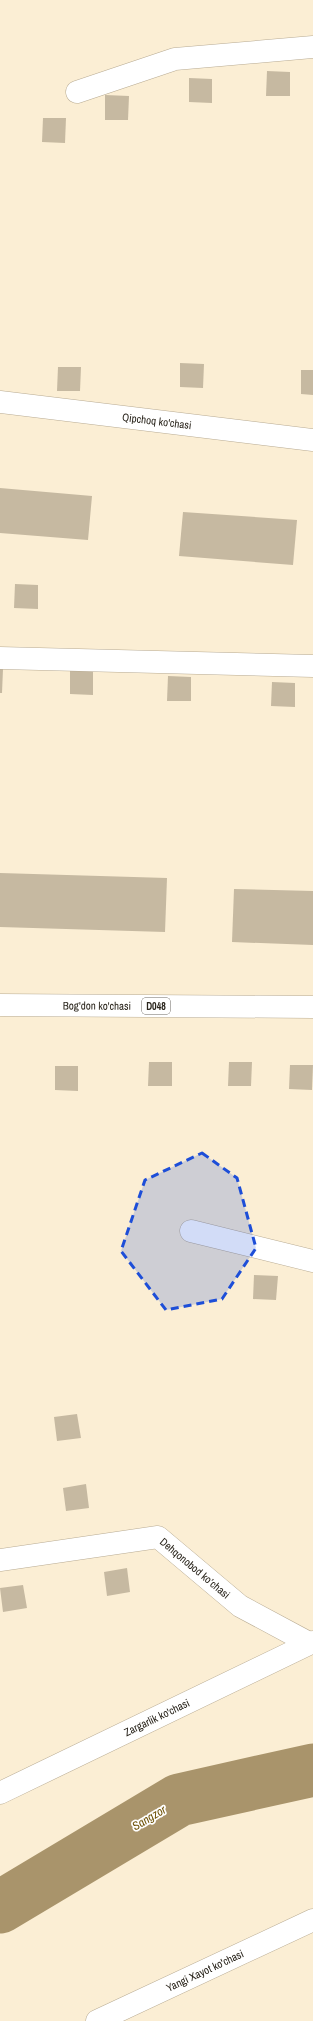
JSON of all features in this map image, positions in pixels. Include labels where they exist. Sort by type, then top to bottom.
[{"type":"street","points":[[77,92],[175,59],[313,47]]},
{"type":"street","name":"Qipchoq ko'chasi","points":[[0,402],[313,440]]},
{"type":"street","points":[[0,658],[313,666]]},
{"type":"street","name":"Bog'don ko'chasi","points":[[0,1005],[313,1007]]},
{"type":"street","points":[[191,1230],[313,1262]]},
{"type":"street","name":"Dehqonobod ko’chasi","points":[[0,1560],[158,1536],[240,1606],[311,1642]]},
{"type":"street","name":"Zargarlik ko'chasi","points":[[0,1793],[311,1642]]},
{"type":"street","name":"Yangi Xayot ko'chasi","points":[[97,2021],[313,1920]]},
{"type":"highlighted area","points":[[202,1153],[237,1178],[256,1248],[222,1299],[166,1310],[121,1251],[145,1180]]},
{"type":"building","points":[[267,71],[290,72],[290,96],[266,96]]},
{"type":"building","points":[[189,78],[212,79],[212,103],[189,102]]},
{"type":"building","points":[[105,95],[129,96],[128,120],[105,120]]},
{"type":"building","points":[[43,118],[66,118],[65,143],[42,142]]},
{"type":"building","points":[[180,363],[204,364],[203,388],[180,387]]},
{"type":"building","points":[[58,367],[81,367],[80,391],[57,391]]},
{"type":"building","points":[[301,370],[313,370],[313,395],[301,394]]},
{"type":"building","points":[[0,488],[92,496],[88,540],[0,533]]},
{"type":"building","points":[[183,512],[297,520],[293,565],[179,556]]},
{"type":"building","points":[[15,584],[38,585],[38,609],[14,608]]},
{"type":"building","points":[[0,669],[3,669],[2,693],[0,693]]},
{"type":"building","points":[[70,670],[93,671],[93,695],[70,694]]},
{"type":"building","points":[[168,676],[191,677],[191,701],[167,701]]},
{"type":"building","points":[[272,682],[295,683],[295,707],[271,706]]},
{"type":"building","points":[[0,873],[167,878],[165,932],[0,927]]},
{"type":"building","points":[[234,889],[313,891],[313,945],[232,942]]},
{"type":"building","points":[[149,1062],[172,1062],[172,1086],[148,1086]]},
{"type":"building","points":[[229,1062],[252,1062],[251,1086],[228,1086]]},
{"type":"building","points":[[290,1065],[313,1065],[312,1090],[289,1089]]},
{"type":"building","points":[[55,1066],[78,1066],[78,1091],[55,1090]]},
{"type":"building","points":[[254,1275],[278,1276],[276,1300],[253,1299]]},
{"type":"building","points":[[77,1414],[81,1438],[57,1441],[54,1417]]},
{"type":"building","points":[[86,1484],[89,1508],[66,1511],[63,1488]]},
{"type":"building","points":[[127,1568],[130,1592],[107,1596],[104,1572]]},
{"type":"building","points":[[23,1585],[27,1608],[3,1612],[0,1588]]},
{"type":"waterway","name":"Sangzor","points":[[0,1907],[179,1800],[313,1770]]}]
